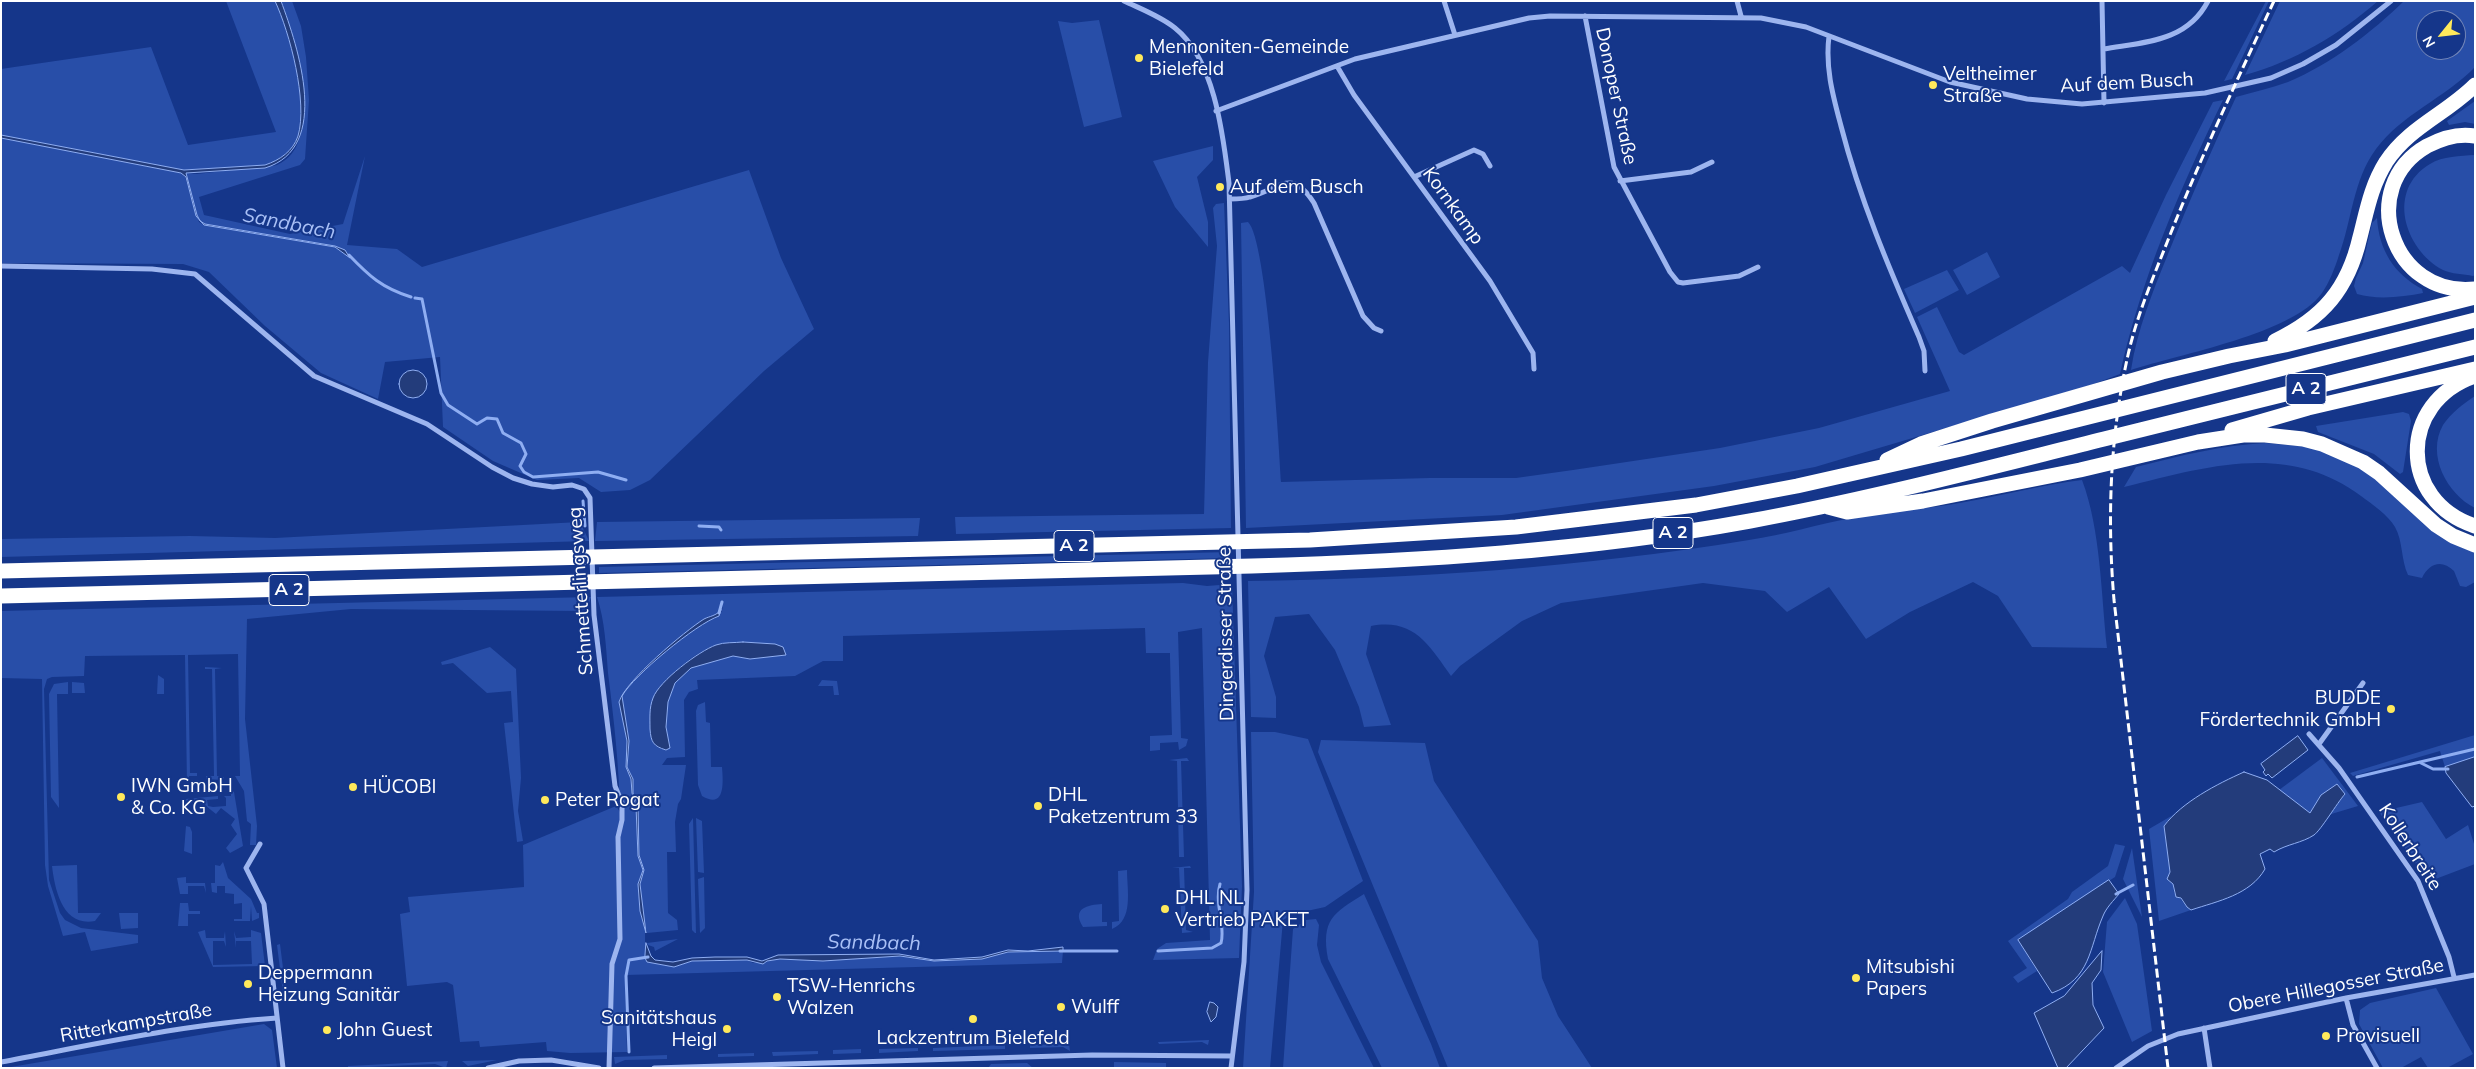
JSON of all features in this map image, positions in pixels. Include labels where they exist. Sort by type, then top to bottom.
[{"type":"highway","points":[[2243,353],[2290,334],[2317,316],[2328,305],[2346,279],[2360,237],[2370,194],[2387,161],[2411,133],[2475,85]]},
{"type":"highway","points":[[2475,136],[2447,137],[2435,141],[2413,155],[2396,178],[2391,190],[2388,217],[2396,245],[2414,271],[2439,286],[2454,289],[2475,289]]},
{"type":"highway","points":[[1854,474],[1921,444],[2065,400],[2139,379],[2243,353],[2285,345],[2475,297]]},
{"type":"highway","name":"A 2","points":[[1,571],[1154,544],[1442,534],[1571,521],[1696,504],[1854,474],[2070,422],[2475,320]]},
{"type":"highway","name":"A 2","points":[[1,596],[1383,562],[1519,552],[1696,530],[1826,506],[2014,463],[2137,430],[2475,347]]},
{"type":"highway","points":[[2198,442],[2308,408],[2475,369]]},
{"type":"highway","points":[[2475,376],[2454,386],[2432,405],[2420,427],[2417,456],[2420,471],[2432,496],[2452,517],[2475,526]]},
{"type":"highway","points":[[1826,506],[1847,512],[1923,502],[2080,470],[2198,442],[2243,435],[2266,435],[2303,439],[2322,444],[2371,468],[2436,525],[2453,536],[2475,545]]},
{"type":"street","name":"Dingerdisser Straße","points":[[1124,1],[1167,22],[1186,40],[1207,75],[1216,112],[1230,199],[1246,929],[1231,1068]]},
{"type":"street","points":[[1444,1],[1455,35]]},
{"type":"street","points":[[1737,1],[1741,16]]},
{"type":"street","points":[[2102,1],[2104,103]]},
{"type":"street","points":[[2104,48],[2168,38],[2193,22],[2208,1]]},
{"type":"street","name":"Auf dem Busch","points":[[1216,112],[1337,66],[1455,35],[1540,17],[1584,16],[1741,16],[1790,23],[1829,36],[1928,75],[1970,87],[2045,102],[2104,103],[2228,90],[2271,78],[2303,64],[2350,35],[2391,1]]},
{"type":"street","name":"Donoper Straße","points":[[1584,16],[1614,167],[1670,272],[1678,282],[1738,276],[1758,267]]},
{"type":"street","points":[[1829,36],[1828,70],[1852,169],[1876,237],[1919,337],[1924,351],[1925,371]]},
{"type":"street","name":"Kornkamp","points":[[1337,66],[1347,84],[1495,289],[1533,353],[1534,369]]},
{"type":"street","points":[[1414,177],[1474,150],[1483,154],[1490,166]]},
{"type":"street","name":"Donoper Straße","points":[[1620,180],[1691,172],[1712,162]]},
{"type":"street","points":[[1230,199],[1250,197],[1287,182],[1303,189],[1314,204],[1362,316],[1374,328],[1381,331]]},
{"type":"street","name":"Schmetterlingsweg","points":[[1,266],[143,269],[195,274],[314,376],[427,424],[512,478],[532,484],[553,487],[572,485],[584,489],[590,498],[594,615],[614,786],[622,803],[622,820],[618,836],[620,939],[612,964],[610,1068]]},
{"type":"street","points":[[2319,744],[2362,683]]},
{"type":"street","name":"Kollerbreite","points":[[2309,734],[2339,768],[2418,881],[2446,948],[2454,977]]},
{"type":"street","points":[[260,844],[246,868],[264,904],[283,1068]]},
{"type":"street","name":"Obere Hillegosser Straße","points":[[2116,1068],[2136,1052],[2156,1042],[2204,1028],[2346,998],[2454,977],[2475,975]]},
{"type":"street","points":[[2346,998],[2354,1025],[2377,1068]]},
{"type":"street","name":"Ritterkampstraße","points":[[1,1062],[215,1025],[277,1018]]},
{"type":"street","points":[[2204,1028],[2210,1068]]},
{"type":"street","points":[[654,1068],[825,1065],[1083,1055],[1232,1056]]},
{"type":"street","points":[[488,1068],[519,1061],[550,1060],[599,1068]]},
{"type":"shaded area","points":[[226,1],[275,1],[281,15],[292,49],[301,105],[298,136],[293,146],[281,158],[265,165],[184,170],[1,135],[1,69],[151,47],[188,145],[276,132]]},
{"type":"shaded area","points":[[275,1],[281,1],[301,69],[304,118],[298,140],[286,157],[265,168],[186,173],[199,220],[196,216],[186,177],[181,173],[1,138],[1,135],[184,170],[265,165],[276,160],[285,154],[296,141],[301,105],[292,49]]},
{"type":"shaded area","points":[[281,1],[292,1],[301,26],[306,57],[309,100],[305,159],[300,165],[199,197],[204,215],[290,234],[343,224],[365,156],[347,245],[397,249],[422,267],[749,170],[781,258],[814,329],[764,371],[650,480],[630,490],[601,492],[579,478],[537,480],[493,461],[443,427],[440,357],[385,362],[378,399],[321,373],[265,326],[209,272],[183,264],[1,263],[1,138],[181,173],[185,177],[199,222],[204,225],[335,247],[344,251],[335,246],[205,224],[200,221],[197,215],[185,173],[197,174],[275,166],[292,153],[301,136],[304,113],[303,89],[293,39]]},
{"type":"shaded area","points":[[2266,1],[2269,1],[2232,79],[2224,81]]},
{"type":"shaded area","points":[[2280,1],[2378,1],[2348,25],[2316,46],[2281,62],[2245,75]]},
{"type":"shaded area","points":[[2404,1],[2475,1],[2475,67],[2451,88],[2398,126],[2376,149],[2362,174],[2337,260],[2322,293],[2307,307],[2287,320],[2261,331],[2234,341],[2131,370],[2141,325],[2157,282],[2192,195],[2236,97],[2288,82],[2304,75],[2335,57],[2364,36]]},
{"type":"shaded area","points":[[1099,20],[1122,117],[1084,127],[1058,21],[1072,23]]},
{"type":"shaded area","points":[[2223,100],[2177,200],[2151,268],[2139,303],[2120,374],[2091,385],[1815,467],[1714,486],[1502,515],[1246,528],[1241,223],[1248,222],[1255,237],[1261,265],[1271,345],[1281,482],[1516,478],[1720,448],[1819,428],[1950,391],[1917,317],[1937,307],[1959,352],[1964,355],[2122,266],[2130,273],[2166,195],[2213,102]]},
{"type":"shaded area","points":[[2475,101],[2475,124],[2465,122],[2449,125],[2447,121]]},
{"type":"shaded area","points":[[1213,146],[1213,160],[1197,177],[1208,222],[1208,247],[1175,207],[1153,161]]},
{"type":"shaded area","points":[[2475,155],[2475,275],[2473,276],[2443,270],[2429,260],[2418,248],[2410,234],[2405,219],[2404,203],[2408,189],[2416,175],[2430,164],[2446,158]]},
{"type":"shaded area","points":[[1224,203],[1229,323],[1231,528],[956,534],[955,517],[1204,514],[1208,362],[1217,246],[1213,208],[1216,204]]},
{"type":"shaded area","points":[[2377,218],[2381,240],[2390,260],[2403,276],[2422,289],[2423,293],[2390,297],[2373,297],[2357,294],[2354,286],[2356,278],[2363,263],[2372,223]]},
{"type":"shaded area","points":[[201,222],[335,246],[345,250],[350,258],[335,247],[204,225]]},
{"type":"shaded area","points":[[1987,252],[2000,277],[1967,295],[1953,270]]},
{"type":"shaded area","points":[[1947,270],[1959,290],[1915,313],[1904,289]]},
{"type":"shaded area","points":[[413,370],[423,374],[427,384],[423,394],[413,398],[403,394],[399,384],[403,374]]},
{"type":"shaded area","points":[[2475,396],[2475,508],[2465,502],[2448,483],[2438,461],[2437,449],[2438,437],[2443,425],[2458,409]]},
{"type":"shaded area","points":[[2403,412],[2409,414],[2411,421],[2403,472],[2400,474],[2374,454],[2318,432],[2316,426]]},
{"type":"shaded area","points":[[2266,443],[2309,447],[2329,453],[2371,475],[2441,536],[2475,553],[2475,582],[2466,587],[2460,586],[2454,571],[2440,564],[2436,564],[2428,569],[2422,578],[2408,575],[2398,532],[2388,518],[2361,496],[2333,479],[2304,469],[2275,464],[2246,463],[2185,472],[2124,487],[2136,467],[2184,455]]},
{"type":"shaded area","points":[[2082,480],[2097,541],[2107,648],[2032,647],[1998,596],[1973,582],[1910,612],[1866,639],[1829,587],[1787,612],[1765,591],[1703,583],[1561,603],[1522,621],[1460,666],[1451,676],[1419,636],[1399,626],[1371,626],[1366,654],[1391,725],[1364,727],[1359,707],[1335,650],[1309,614],[1275,617],[1264,656],[1276,697],[1276,718],[1251,717],[1248,581],[1374,578],[1499,570],[1624,558],[1762,538],[1852,518],[1951,504]]},
{"type":"shaded area","points":[[920,518],[918,536],[595,541],[597,522]]},
{"type":"shaded area","points":[[580,522],[589,541],[1,557],[1,539],[190,536],[275,538]]},
{"type":"shaded area","points":[[1230,552],[1230,558],[599,573],[599,567]]},
{"type":"shaded area","points":[[1183,583],[1207,586],[1232,584],[1242,886],[1239,958],[1153,960],[1157,949],[1166,943],[1210,940],[1202,628],[1178,632],[1181,738],[1188,739],[1186,746],[1179,750],[1178,742],[1160,743],[1160,750],[1150,751],[1150,736],[1172,735],[1170,653],[1146,653],[1145,628],[843,636],[843,661],[823,661],[795,676],[697,680],[698,689],[689,692],[684,700],[685,757],[667,758],[662,765],[686,765],[681,799],[678,804],[675,822],[676,852],[667,852],[668,913],[677,920],[678,930],[647,933],[642,911],[640,884],[644,870],[639,855],[638,806],[633,793],[633,779],[627,767],[629,741],[622,696],[619,702],[627,741],[626,767],[631,779],[632,793],[636,806],[638,856],[643,870],[638,884],[640,911],[645,926],[645,958],[647,962],[674,967],[692,961],[747,960],[753,963],[780,959],[823,961],[900,956],[934,961],[982,959],[1008,952],[1063,951],[1062,963],[625,975],[627,1052],[570,1053],[547,1051],[546,1042],[480,1047],[479,1041],[460,1042],[453,985],[447,982],[407,986],[400,914],[410,912],[408,897],[524,887],[523,845],[616,806],[620,812],[619,777],[605,635],[597,597]],"holes":[[[722,602],[721,613],[718,616],[704,622],[684,636],[637,678],[622,696],[634,679],[662,652],[693,628],[718,614]],[[743,642],[775,644],[750,659],[733,656],[691,667],[675,683],[668,702],[666,727],[670,748],[666,750],[657,747],[650,722],[652,703],[657,693],[674,672],[696,655],[719,644]]]},
{"type":"shaded area","points":[[591,597],[588,607],[583,611],[351,609],[247,619],[245,719],[257,826],[256,845],[250,845],[251,824],[247,821],[244,791],[235,776],[240,776],[238,654],[188,655],[190,773],[197,773],[197,776],[189,776],[189,785],[187,785],[185,655],[85,656],[84,676],[52,677],[47,679],[44,689],[49,880],[60,913],[65,920],[81,928],[138,935],[138,943],[91,951],[85,932],[63,936],[48,886],[45,865],[42,679],[1,678],[1,611]]},
{"type":"shaded area","points":[[721,610],[719,616],[696,629],[666,651],[639,676],[622,696],[632,682],[670,645],[704,619],[715,615]]},
{"type":"shaded area","points":[[722,643],[775,644],[783,647],[786,655],[750,659],[733,656],[691,668],[675,683],[668,702],[666,727],[670,748],[666,750],[655,745],[650,733],[650,709],[653,698],[663,683],[680,667],[709,648]]},
{"type":"shaded area","points":[[490,647],[516,669],[521,778],[518,811],[523,841],[517,842],[504,723],[513,722],[511,691],[487,693],[453,663],[442,665],[441,662]]},
{"type":"shaded area","points":[[205,667],[222,668],[215,669],[217,776],[224,777],[223,780],[206,779],[206,776],[214,776],[212,669],[205,669]]},
{"type":"shaded area","points":[[158,675],[164,679],[164,694],[157,694]]},
{"type":"shaded area","points":[[822,680],[837,681],[839,695],[834,695],[833,686],[818,686]]},
{"type":"shaded area","points":[[68,682],[68,694],[57,694],[59,808],[51,797],[49,694],[54,684]]},
{"type":"shaded area","points":[[72,682],[84,683],[85,693],[72,693]]},
{"type":"shaded area","points":[[622,696],[629,741],[627,767],[633,779],[633,793],[638,806],[639,855],[644,870],[640,884],[646,933],[640,911],[638,884],[643,870],[638,856],[636,806],[632,793],[631,779],[626,767],[627,741],[619,702]]},
{"type":"shaded area","points":[[705,702],[706,722],[710,723],[711,767],[722,767],[721,792],[719,797],[715,799],[702,796],[698,785],[696,711],[698,705]]},
{"type":"shaded area","points":[[1251,732],[1275,732],[1308,739],[1363,881],[1325,907],[1293,914],[1283,920],[1270,1068],[1243,1068],[1254,892]]},
{"type":"shaded area","points":[[2475,735],[2475,757],[2445,767],[2440,751],[2353,776],[2350,773]]},
{"type":"shaded area","points":[[2298,736],[2308,750],[2272,778],[2268,774],[2266,776],[2261,764]]},
{"type":"shaded area","points":[[1321,740],[1425,743],[1434,781],[1538,941],[1542,978],[1558,1016],[1592,1068],[1448,1068],[1318,752]]},
{"type":"shaded area","points":[[2475,757],[2475,806],[2472,807],[2446,773],[2445,767]]},
{"type":"shaded area","points":[[1187,758],[1189,761],[1181,761],[1184,857],[1179,857],[1177,761],[1169,760]]},
{"type":"shaded area","points":[[2322,758],[2358,806],[2328,815],[2345,794],[2337,784],[2318,800],[2310,813],[2279,790]]},
{"type":"shaded area","points":[[2244,772],[2267,780],[2310,813],[2321,795],[2337,784],[2345,794],[2314,835],[2274,852],[2270,849],[2260,854],[2265,869],[2251,885],[2232,896],[2191,910],[2181,898],[2176,897],[2173,884],[2167,879],[2170,872],[2164,826],[2171,817],[2190,802],[2212,788]]},
{"type":"shaded area","points":[[231,790],[234,792],[243,846],[230,853],[226,848],[237,834],[231,825],[235,819],[221,808],[216,814],[201,802],[187,802],[186,799],[218,796],[218,799],[207,800],[208,806],[226,806],[226,798],[224,796],[231,796]]},
{"type":"shaded area","points":[[2422,802],[2446,839],[2468,825],[2475,847],[2475,864],[2425,883],[2421,871],[2379,812]]},
{"type":"shaded area","points":[[2173,815],[2164,826],[2170,872],[2168,877],[2173,884],[2174,893],[2191,910],[2159,921],[2149,829]]},
{"type":"shaded area","points":[[693,818],[696,933],[692,930],[689,824]]},
{"type":"shaded area","points":[[696,818],[702,821],[704,873],[698,872]]},
{"type":"shaded area","points":[[186,826],[190,827],[192,832],[192,854],[184,851]]},
{"type":"shaded area","points":[[2115,844],[2125,846],[2115,877],[2018,940],[2037,971],[2018,983],[2013,977],[2027,968],[2008,941],[2068,899],[2072,892],[2108,866]]},
{"type":"shaded area","points":[[2132,848],[2142,917],[2123,879]]},
{"type":"shaded area","points":[[223,862],[228,878],[251,899],[257,913],[259,913],[259,918],[252,921],[251,906],[250,921],[234,921],[234,919],[242,919],[242,903],[234,904],[234,894],[225,893],[225,886],[217,886],[217,893],[212,892],[211,883],[215,883],[215,865],[220,866]]},
{"type":"shaded area","points":[[77,865],[78,913],[101,913],[95,921],[84,921],[75,918],[68,913],[58,896],[52,866]]},
{"type":"shaded area","points":[[1190,866],[1191,868],[1184,868],[1186,930],[1193,932],[1182,933],[1179,868],[1172,868]]},
{"type":"shaded area","points":[[1127,870],[1128,904],[1126,912],[1124,919],[1112,929],[1112,922],[1119,921],[1118,871]]},
{"type":"shaded area","points":[[186,877],[186,883],[205,883],[206,893],[204,886],[188,886],[188,894],[180,894],[177,878]]},
{"type":"shaded area","points":[[704,877],[705,928],[700,933],[698,879]]},
{"type":"shaded area","points":[[2109,880],[2119,894],[2104,913],[2082,971],[2065,987],[2052,993],[2018,940]]},
{"type":"shaded area","points":[[1364,894],[1440,1068],[1382,1068],[1328,959],[1326,935],[1328,926],[1337,913]]},
{"type":"shaded area","points":[[2125,898],[2137,924],[2152,1031],[2132,1042],[2103,972],[2107,922]]},
{"type":"shaded area","points":[[180,903],[188,903],[189,911],[200,911],[200,914],[188,914],[188,926],[178,926]]},
{"type":"shaded area","points":[[1102,904],[1102,922],[1107,922],[1107,926],[1083,927],[1079,916],[1080,912],[1091,905]]},
{"type":"shaded area","points":[[119,913],[138,913],[138,928],[121,929]]},
{"type":"shaded area","points":[[1316,919],[1319,925],[1317,945],[1321,962],[1374,1068],[1283,1068],[1293,929],[1306,920]]},
{"type":"shaded area","points":[[205,930],[206,938],[224,938],[225,931],[226,947],[224,941],[213,941],[213,965],[252,964],[251,941],[236,941],[236,948],[234,931],[236,938],[251,937],[251,930],[261,933],[265,966],[213,967],[198,932]]},
{"type":"shaded area","points":[[678,939],[655,951],[654,947],[647,943]]},
{"type":"shaded area","points":[[646,943],[651,956],[655,960],[673,962],[692,958],[715,957],[747,957],[762,961],[778,955],[899,954],[934,960],[982,957],[1008,950],[1028,951],[1063,947],[1063,951],[1008,952],[982,959],[934,961],[900,956],[823,961],[780,959],[767,961],[763,964],[747,960],[692,961],[674,967],[647,962],[645,958]]},
{"type":"shaded area","points":[[280,944],[286,992],[283,993],[277,945]]},
{"type":"shaded area","points":[[2102,951],[2101,970],[2092,983],[2093,1005],[2104,1028],[2066,1068],[2058,1068],[2034,1013],[2064,996]]},
{"type":"shaded area","points":[[2436,988],[2473,1054],[2447,1068],[2428,1068],[2421,1057],[2401,1068],[2383,1068],[2359,1024],[2360,1010],[2370,1003]]},
{"type":"shaded area","points":[[1210,1002],[1218,1007],[1216,1017],[1211,1022],[1207,1012]]},
{"type":"shaded area","points":[[264,1024],[272,1030],[277,1068],[5,1068]]},
{"type":"shaded area","points":[[1209,1040],[1208,1045],[1202,1042],[1159,1044],[1158,1042]]},
{"type":"shaded area","points":[[1069,1044],[1070,1051],[1063,1047],[1030,1048],[1030,1045]]},
{"type":"shaded area","points":[[1005,1045],[1005,1049],[933,1051],[933,1048]]},
{"type":"shaded area","points":[[918,1048],[918,1051],[879,1053],[879,1049]]},
{"type":"shaded area","points":[[861,1049],[861,1053],[833,1054],[833,1050]]},
{"type":"shaded area","points":[[818,1051],[818,1054],[773,1056],[772,1052]]},
{"type":"shaded area","points":[[754,1053],[754,1056],[718,1057],[718,1054]]},
{"type":"shaded area","points":[[667,1055],[667,1059],[625,1060],[615,1064],[614,1057]]},
{"type":"shaded area","points":[[497,1060],[468,1066],[462,1061]]},
{"type":"shaded area","points":[[448,1061],[446,1068],[435,1064],[348,1068],[348,1066]]},
{"type":"shaded area","points":[[1114,1062],[1166,1063],[1166,1067],[1114,1068]]},
{"type":"shaded area","points":[[1027,1063],[1033,1068],[988,1068],[991,1064]]},
{"type":"waterway","name":"Sandbach","points":[[349,255],[363,269],[384,285],[411,297]]},
{"type":"waterway","name":"Sandbach","points":[[415,298],[422,299],[441,393],[448,405],[477,424],[487,418],[497,419],[503,433],[521,443],[526,454],[520,466],[524,472],[533,477],[598,472],[626,480]]},
{"type":"waterway","points":[[583,501],[585,526]]},
{"type":"waterway","name":"Sandbach","points":[[699,526],[719,527],[721,530]]},
{"type":"waterway","name":"Sandbach","points":[[719,613],[722,602]]},
{"type":"waterway","points":[[2357,777],[2475,749]]},
{"type":"waterway","points":[[2421,763],[2433,769],[2448,769]]},
{"type":"waterway","name":"Sandbach","points":[[1158,951],[1212,948],[1221,943],[1222,929],[1218,899],[1220,884]]},
{"type":"waterway","points":[[2116,894],[2133,885]]},
{"type":"waterway","name":"Sandbach","points":[[1060,951],[1117,951]]},
{"type":"waterway","points":[[629,1052],[626,976],[629,960],[648,957]]},
{"type":"railway","points":[[2168,1068],[2114,600],[2111,538],[2114,446],[2117,416],[2128,355],[2146,297],[2180,210],[2274,1]]},
{"type":"place","name":"Mennoniten-Gemeinde Bielefeld","points":[[1139,58]]},
{"type":"place","name":"Veltheimer Straße","points":[[1933,85]]},
{"type":"place","name":"Auf dem Busch","points":[[1220,187]]},
{"type":"place","name":"BUDDE Fördertechnik GmbH","points":[[2391,709]]},
{"type":"place","name":"HÜCOBI","points":[[353,787]]},
{"type":"place","name":"IWN GmbH & Co. KG","points":[[121,797]]},
{"type":"place","name":"Peter Rogat","points":[[545,800]]},
{"type":"place","name":"DHL Paketzentrum 33","points":[[1038,806]]},
{"type":"place","name":"DHL NL Vertrieb PAKET","points":[[1165,909]]},
{"type":"place","name":"Mitsubishi Papers","points":[[1856,978]]},
{"type":"place","name":"Deppermann Heizung Sanitär","points":[[248,984]]},
{"type":"place","name":"TSW-Henrichs Walzen","points":[[777,997]]},
{"type":"place","name":"Wulff","points":[[1061,1007]]},
{"type":"place","name":"Lackzentrum Bielefeld","points":[[973,1019]]},
{"type":"place","name":"Sanitätshaus Heigl","points":[[727,1029]]},
{"type":"place","name":"John Guest","points":[[327,1030]]},
{"type":"place","name":"Provisuell","points":[[2326,1036]]}]
